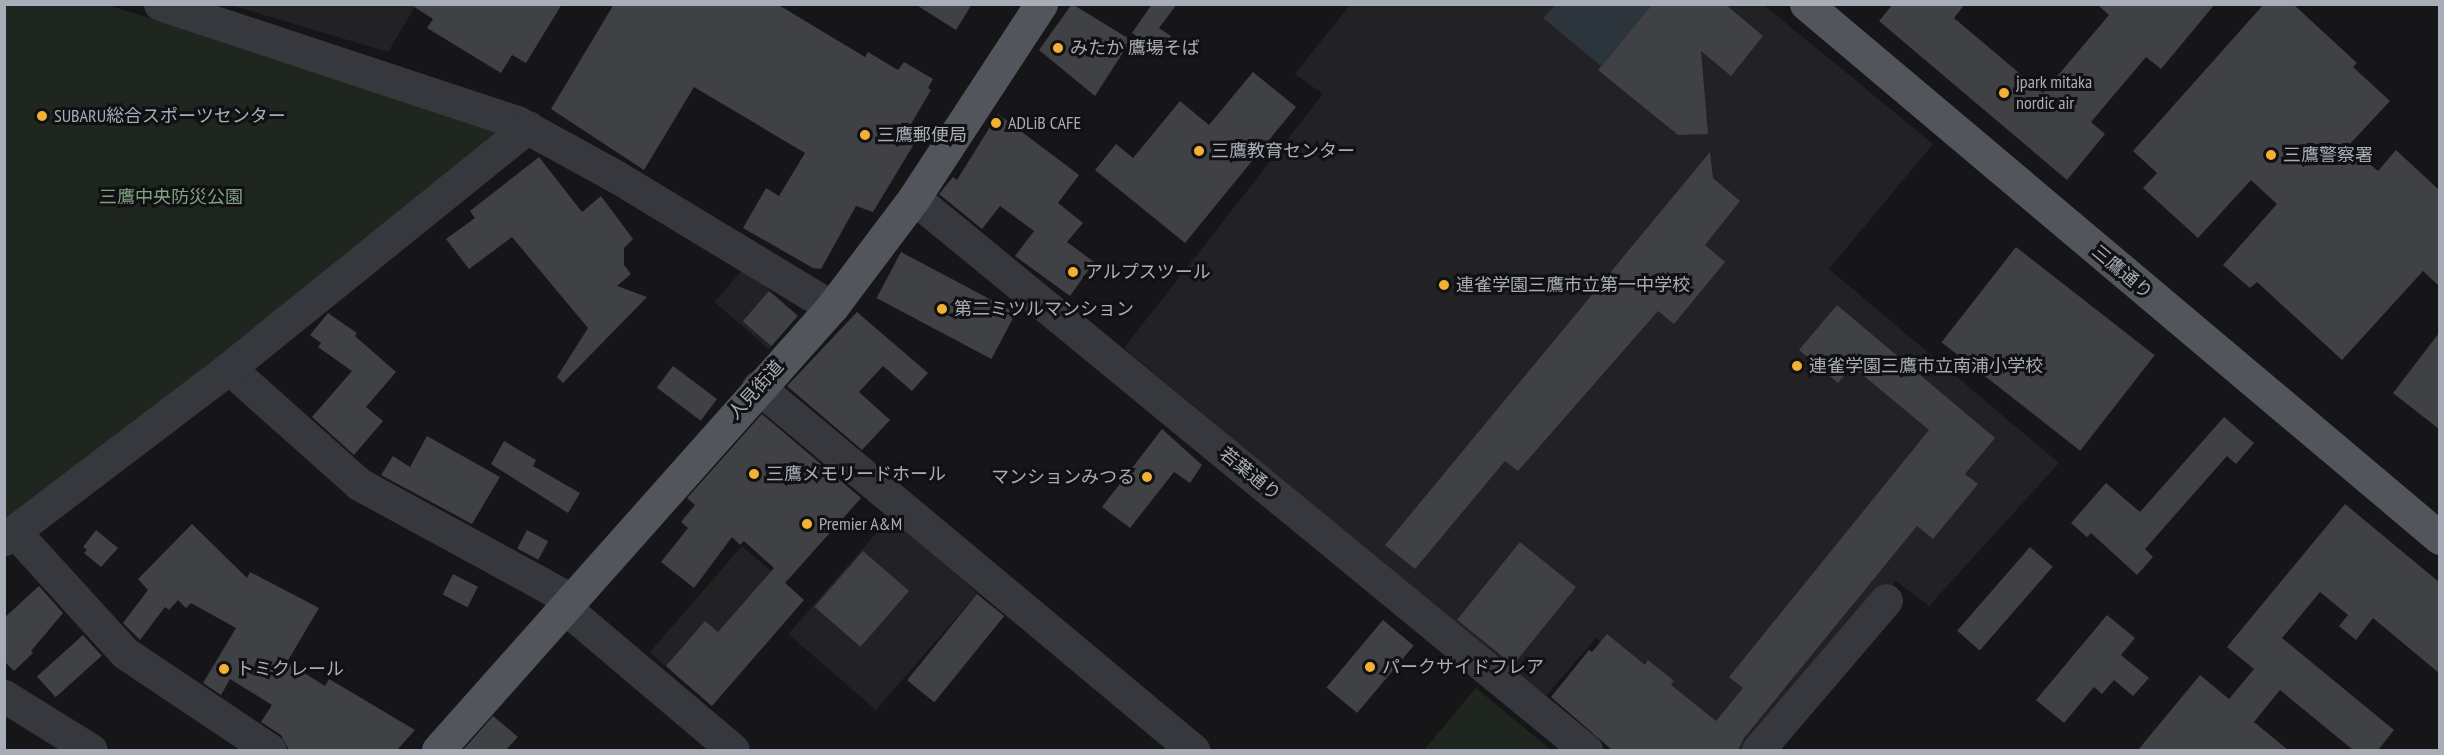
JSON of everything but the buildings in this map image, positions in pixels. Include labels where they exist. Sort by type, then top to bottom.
[{"type":"main road","name":"人見街道","points":[[438,750],[568,606],[758,387],[832,307],[914,198],[1041,4]]},
{"type":"main road","name":"三鷹通り","points":[[1806,4],[2439,536]]},
{"type":"street","points":[[160,4],[496,113],[528,127],[832,307]]},
{"type":"street","points":[[270,750],[125,653],[9,535],[229,368],[528,127]]},
{"type":"street","name":"若葉通り","points":[[914,198],[1587,750]]},
{"type":"street","points":[[229,368],[359,483],[559,593],[577,618],[733,750]]},
{"type":"street","points":[[758,387],[1193,750]]},
{"type":"street","points":[[1758,750],[1886,600]]},
{"type":"street","points":[[4,696],[91,750]]},
{"type":"shaded area","points":[[231,5],[416,5],[388,52]]},
{"type":"shaded area","points":[[1350,5],[1764,5],[1933,144],[1829,269],[2059,463],[1929,606],[1896,581],[1825,671],[1755,750],[1643,750],[1681,709],[1596,638],[1544,698],[1124,348],[1323,94],[1295,74]]},
{"type":"shaded area","points":[[1555,5],[1653,5],[1601,66],[1543,18]]},
{"type":"shaded area","points":[[744,268],[798,315],[769,349],[714,302]]},
{"type":"shaded area","points":[[890,517],[978,593],[876,710],[788,634]]},
{"type":"shaded area","points":[[742,546],[804,600],[711,706],[649,652]]},
{"type":"green space","name":"三鷹中央防災公園","points":[[5,5],[107,5],[288,60],[498,133],[5,531]]},
{"type":"green space","points":[[1476,688],[1551,750],[1424,750]]},
{"type":"place","name":"みたか 鷹場そば","points":[[1058,48]]},
{"type":"place","name":"jpark mitaka nordic air","points":[[2004,93]]},
{"type":"place","name":"SUBARU総合スポーツセンター","points":[[42,116]]},
{"type":"place","name":"ADLiB CAFE","points":[[996,123]]},
{"type":"place","name":"三鷹郵便局","points":[[865,135]]},
{"type":"place","name":"三鷹教育センター","points":[[1199,151]]},
{"type":"place","name":"三鷹警察署","points":[[2271,155]]},
{"type":"place","name":"アルプスツール","points":[[1073,272]]},
{"type":"place","name":"連雀学園三鷹市立第一中学校","points":[[1444,285]]},
{"type":"place","name":"第二ミツルマンション","points":[[942,309]]},
{"type":"place","name":"連雀学園三鷹市立南浦小学校","points":[[1797,366]]},
{"type":"place","name":"三鷹メモリードホール","points":[[754,474]]},
{"type":"place","name":"マンションみつる","points":[[1147,477]]},
{"type":"place","name":"Premier A&M","points":[[807,524]]},
{"type":"place","name":"パークサイドフレア","points":[[1370,667]]},
{"type":"place","name":"トミクレール","points":[[224,669]]}]
